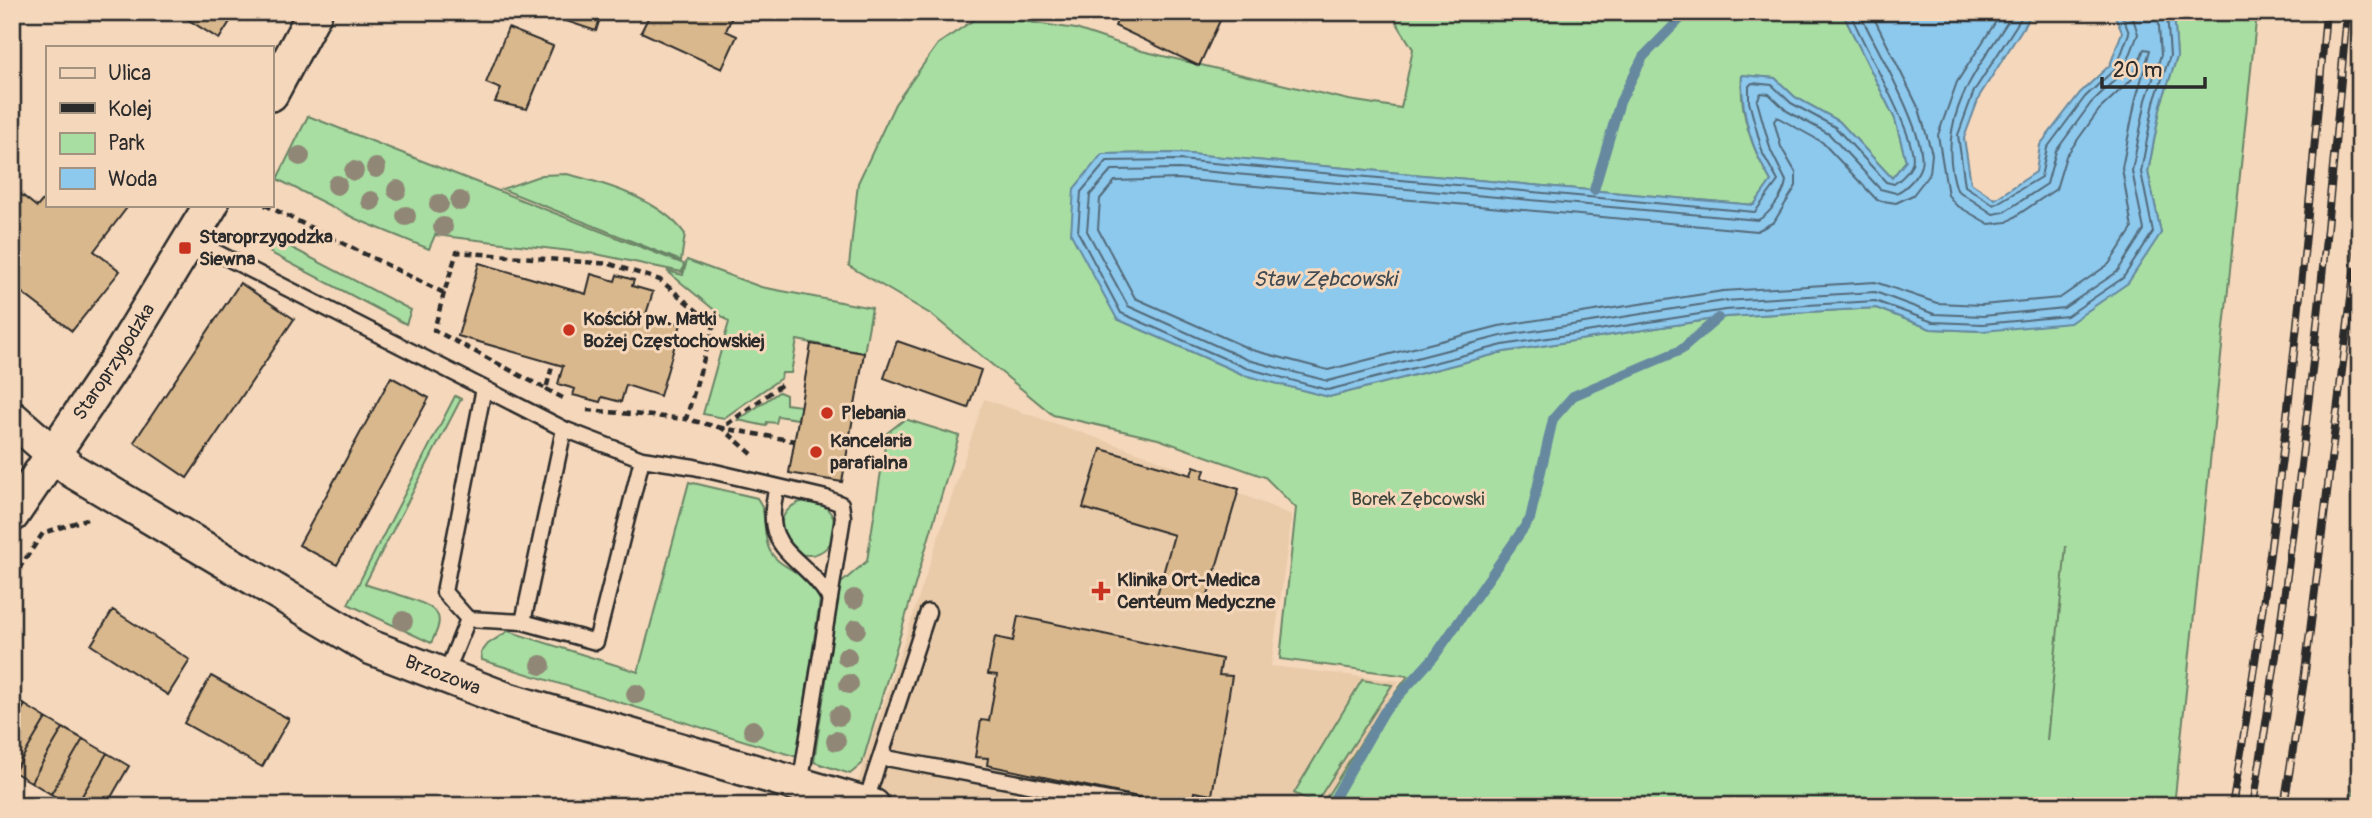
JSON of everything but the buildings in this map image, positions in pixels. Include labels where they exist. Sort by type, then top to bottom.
[{"type":"street","points":[[273,90],[315,12]]},
{"type":"street","name":"Staroprzygodzka","points":[[12,515],[118,358],[210,206]]},
{"type":"street","name":"Brzozowa","points":[[12,418],[73,471],[370,647],[508,699],[800,787],[869,805]]},
{"type":"lane","points":[[190,239],[564,429],[642,459],[694,467],[826,498],[841,504],[843,517],[800,787]]},
{"type":"lane","points":[[484,388],[444,592],[468,619],[523,622],[596,642],[642,459]]},
{"type":"lane","points":[[523,622],[564,429]]},
{"type":"lane","points":[[777,487],[772,519],[777,540],[788,554],[818,578],[830,598]]},
{"type":"lane","points":[[869,805],[881,757],[928,612]]},
{"type":"lane","points":[[444,677],[468,619]]},
{"type":"lane","points":[[881,757],[1140,806]]},
{"type":"path","points":[[267,206],[444,293]]},
{"type":"path","points":[[566,399],[434,330],[457,251],[610,264],[660,281],[714,325],[686,419]]},
{"type":"path","points":[[545,389],[552,363]]},
{"type":"path","points":[[722,428],[781,385]]},
{"type":"path","points":[[576,404],[586,410],[686,419],[794,441]]},
{"type":"path","points":[[722,428],[753,455]]},
{"type":"path","points":[[12,579],[43,533],[95,516],[114,496]]},
{"type":"shaded area","name":"Klinika Ort-Medica Centeum Medyczne","points":[[984,399],[1146,455],[1292,515],[1271,666],[1399,681],[1320,806],[907,806],[853,797]]},
{"type":"green space","name":"Borek Zębcowski","points":[[1390,12],[1842,12],[1895,119],[1906,161],[1892,178],[1839,121],[1795,97],[1775,78],[1742,75],[1748,130],[1771,181],[1754,205],[1179,153],[1103,154],[1074,189],[1117,319],[1244,375],[1329,397],[1504,352],[1726,317],[1876,308],[1931,329],[1983,331],[2161,233],[2148,172],[2161,104],[2177,57],[2174,12],[2257,12],[2174,806],[1321,806],[1378,715],[1408,676],[1280,659],[1296,508],[1265,477],[1158,439],[1053,415],[932,315],[849,266],[858,183],[895,104],[938,44],[981,15],[1076,29],[1142,51],[1349,100],[1401,108],[1413,49]]},
{"type":"green space","points":[[308,116],[684,264],[682,272],[596,254],[435,235],[429,249],[356,219],[277,179]]},
{"type":"green space","points":[[567,174],[616,188],[662,212],[685,234],[681,261],[502,189],[542,175]]},
{"type":"green space","points":[[275,239],[411,310],[406,324],[267,251]]},
{"type":"green space","points":[[687,260],[761,287],[872,308],[864,353],[797,340],[791,373],[782,373],[781,378],[724,418],[703,414],[729,322],[667,271],[683,275]]},
{"type":"green space","points":[[779,392],[786,395],[786,404],[801,406],[798,419],[778,416],[776,423],[767,422],[766,426],[738,420]]},
{"type":"green space","points":[[455,396],[461,399],[365,584],[434,610],[439,622],[431,643],[348,604]]},
{"type":"green space","points":[[905,419],[959,436],[862,764],[850,774],[814,762],[840,584],[867,561],[887,433]]},
{"type":"green space","points":[[689,482],[757,498],[763,510],[770,551],[780,563],[808,582],[820,600],[797,757],[482,660],[481,653],[488,644],[508,631],[638,672]]},
{"type":"green space","points":[[808,501],[827,509],[835,528],[827,547],[808,555],[789,547],[781,528],[789,509]]},
{"type":"green space","points":[[1362,680],[1392,685],[1315,804],[1294,793]]},
{"type":"green space","points":[[2360,739],[2360,806],[2351,806]]},
{"type":"water","name":"Staw Zębcowski","points":[[1842,12],[2033,12],[1980,95],[1964,138],[1971,183],[1995,199],[2036,172],[2040,145],[2080,93],[2110,65],[2122,32],[2113,12],[2174,12],[2177,57],[2161,104],[2148,172],[2161,233],[2128,283],[2070,323],[1983,331],[1931,329],[1876,308],[1726,317],[1504,352],[1329,397],[1244,375],[1117,319],[1071,234],[1074,189],[1102,154],[1179,153],[1754,205],[1771,181],[1749,130],[1743,103],[1742,75],[1775,78],[1795,97],[1839,121],[1892,178],[1906,161],[1895,119]]},
{"type":"waterway","points":[[1594,190],[1620,102],[1643,57],[1681,18],[1682,12]]},
{"type":"waterway","points":[[1330,806],[1384,712],[1434,657],[1530,519],[1553,419],[1573,396],[1681,350],[1718,318]]},
{"type":"railway","points":[[2232,806],[2263,608],[2288,410],[2326,12]]},
{"type":"railway","points":[[2253,806],[2283,608],[2308,410],[2347,12]]},
{"type":"railway","points":[[2284,806],[2304,680],[2360,224]]},
{"type":"place","name":"Staroprzygodzka Siewna","points":[[185,248]]},
{"type":"place","name":"Kościół pw. Matki Bożej Częstochowskiej","points":[[569,330]]},
{"type":"place","name":"Plebania","points":[[827,413]]},
{"type":"place","name":"Kancelaria parafialna","points":[[816,452]]},
{"type":"place","name":"Klinika Ort-Medica Centeum Medyczne","points":[[1101,591]]}]
